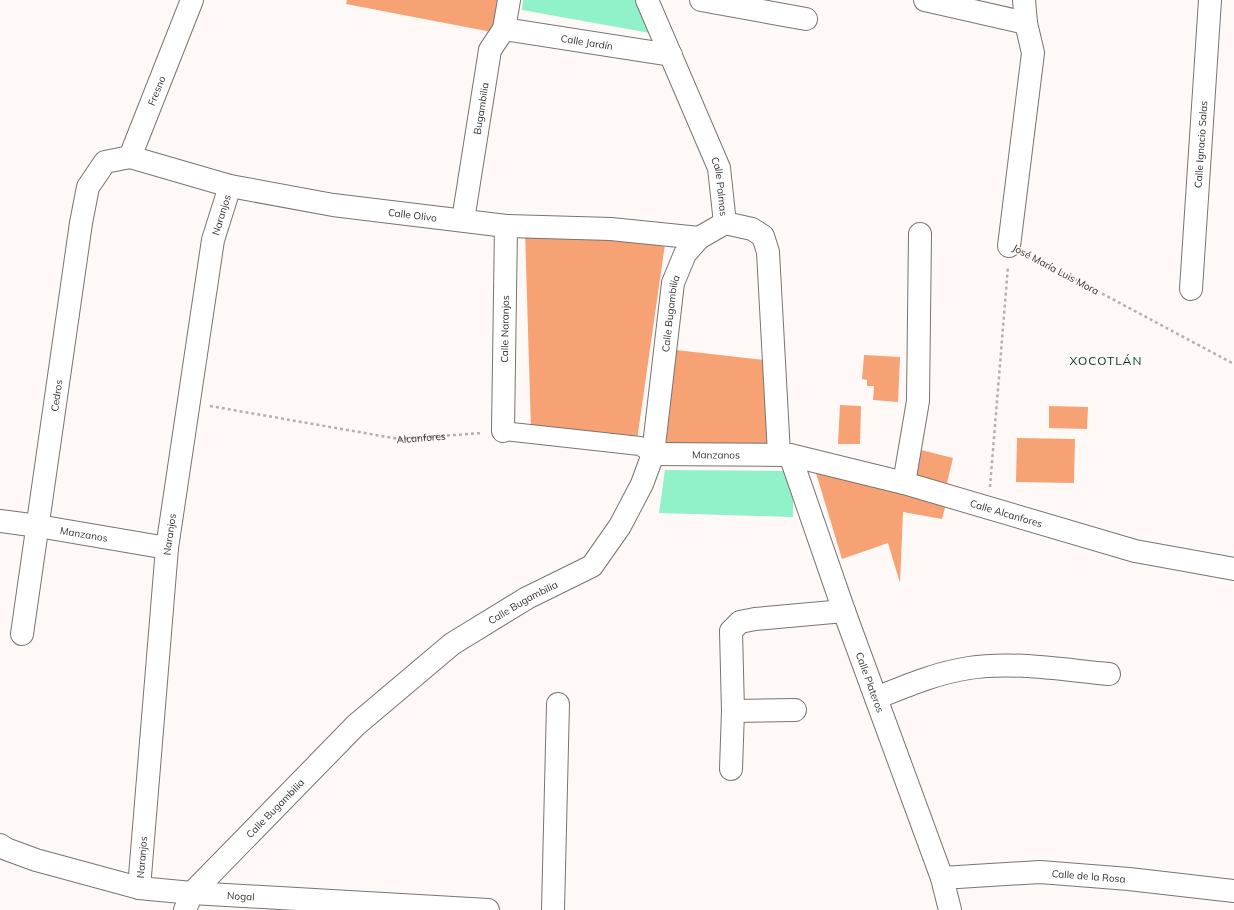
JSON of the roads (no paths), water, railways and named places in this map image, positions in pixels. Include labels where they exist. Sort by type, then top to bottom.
[{"type":"street","name":"Fresno","points":[[130,157],[192,0]]},
{"type":"street","name":"Bugambilia","points":[[463,220],[490,50],[504,29],[509,0]]},
{"type":"street","name":"Calle Palmas","points":[[647,0],[718,168],[725,223],[752,229],[763,236],[768,252],[785,454]]},
{"type":"street","points":[[701,0],[806,19]]},
{"type":"street","points":[[925,0],[1026,23]]},
{"type":"street","name":"José María Luis Mora","points":[[1009,246],[1032,53],[1026,23],[1024,0]]},
{"type":"street","name":"Calle Ignacio Salas","points":[[1192,289],[1210,0]]},
{"type":"street","name":"Calle Jardín","points":[[504,29],[670,55]]},
{"type":"street","name":"Cedros","points":[[22,634],[80,231],[88,187],[105,162],[130,157]]},
{"type":"street","name":"Calle Olivo","points":[[130,157],[230,186],[333,205],[506,226],[611,229],[699,238]]},
{"type":"street","name":"Naranjos","points":[[139,888],[167,548],[213,240],[230,186]]},
{"type":"street","name":"Calle Bugambilia","points":[[189,902],[356,725],[452,644],[527,598],[592,566],[620,526],[642,484],[653,454],[673,283],[685,254],[699,238],[725,223]]},
{"type":"street","name":"Calle Naranjos","points":[[502,431],[506,226]]},
{"type":"street","points":[[904,483],[918,401],[920,234]]},
{"type":"street","points":[[502,431],[640,446],[653,454]]},
{"type":"street","name":"Manzanos","points":[[653,454],[785,454]]},
{"type":"street","name":"Calle Alcanfores","points":[[785,454],[904,483],[1135,551],[1234,569]]},
{"type":"street","name":"Calle Plateros","points":[[785,454],[942,878],[950,910]]},
{"type":"street","name":"Manzanos","points":[[0,521],[167,548]]},
{"type":"street","points":[[731,769],[733,711],[731,631],[740,622],[755,619],[844,610]]},
{"type":"street","points":[[876,698],[935,675],[969,668],[1004,665],[1109,674]]},
{"type":"street","points":[[553,910],[558,704]]},
{"type":"street","points":[[733,711],[795,710]]},
{"type":"street","name":"Nogal","points":[[0,845],[6,849],[36,860],[189,902],[488,910]]},
{"type":"street","name":"Calle de la Rosa","points":[[942,878],[1040,872],[1129,879],[1234,891]]},
{"type":"district","name":"XOCOTLÁN","points":[[1106,361]]}]
